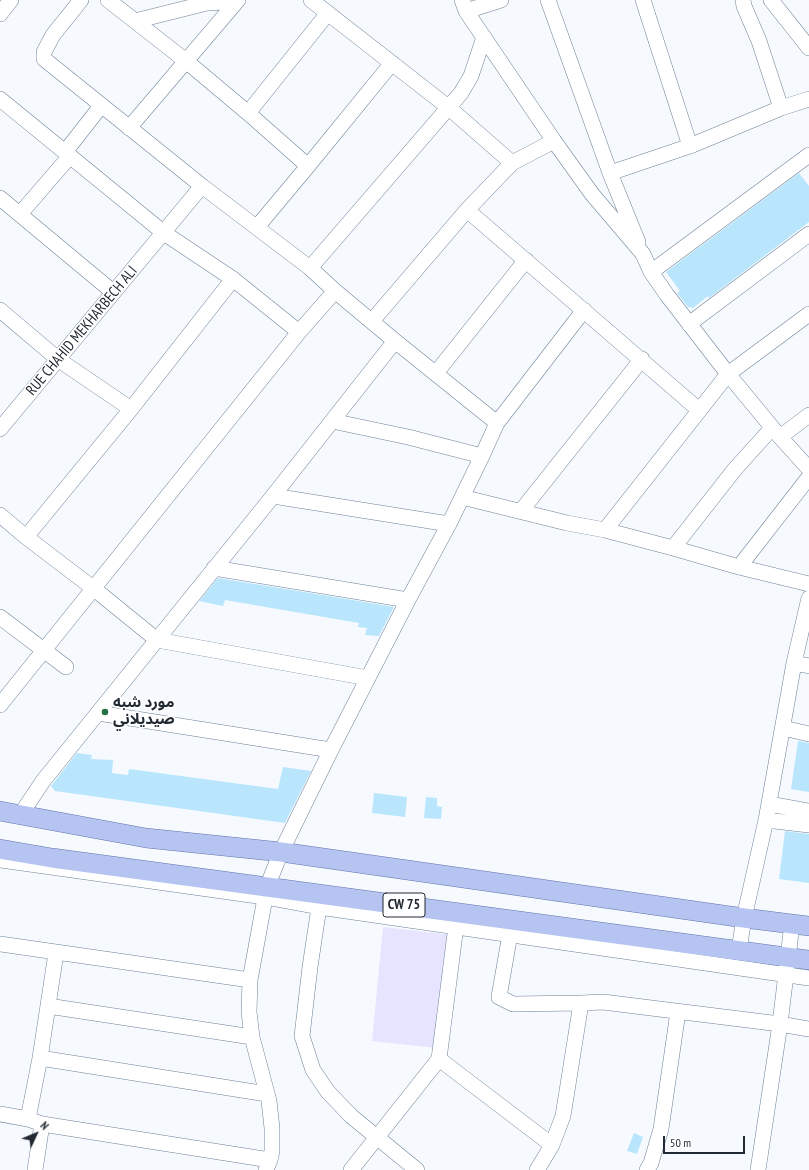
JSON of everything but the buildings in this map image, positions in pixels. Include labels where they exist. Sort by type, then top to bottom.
[{"type":"main road","points":[[0,811],[146,838],[281,852]]},
{"type":"main road","name":"CW 75","points":[[281,852],[800,925]]},
{"type":"main road","name":"CW 75","points":[[1,858],[52,858],[266,892],[740,950],[809,960]]},
{"type":"street","points":[[0,14],[11,0]]},
{"type":"street","points":[[81,0],[53,35],[44,52],[44,59],[202,186],[310,268],[372,322],[497,423]]},
{"type":"street","points":[[108,0],[186,61],[308,166]]},
{"type":"street","points":[[311,0],[448,107],[512,163]]},
{"type":"street","points":[[502,0],[464,6],[554,141],[592,194],[643,254]]},
{"type":"street","points":[[548,0],[610,173],[651,272],[728,374],[776,433],[809,469]]},
{"type":"street","points":[[643,0],[690,146]]},
{"type":"street","points":[[743,0],[782,108]]},
{"type":"street","points":[[770,0],[809,48]]},
{"type":"street","points":[[129,128],[237,1]]},
{"type":"street","points":[[135,21],[211,2],[237,1]]},
{"type":"street","points":[[248,113],[328,12]]},
{"type":"street","points":[[310,268],[461,93],[471,76],[484,37]]},
{"type":"street","points":[[257,227],[392,63]]},
{"type":"street","points":[[0,99],[164,233],[233,279],[299,332]]},
{"type":"street","points":[[610,173],[690,146],[782,108],[809,99]]},
{"type":"street","points":[[20,214],[67,154],[101,106]]},
{"type":"street","points":[[372,322],[467,210],[512,163],[554,141]]},
{"type":"street","points":[[651,272],[809,155]]},
{"type":"street","name":"RUE CHAHID MEKHARBECH ALI","points":[[0,429],[5,412],[59,360],[113,292],[202,186]]},
{"type":"street","points":[[0,198],[113,292]]},
{"type":"street","points":[[467,210],[642,359],[699,410]]},
{"type":"street","points":[[689,324],[809,234]]},
{"type":"street","points":[[436,373],[526,260]]},
{"type":"street","points":[[26,537],[131,410],[233,279]]},
{"type":"street","points":[[0,705],[299,332],[335,291]]},
{"type":"street","points":[[0,310],[59,360],[131,410]]},
{"type":"street","points":[[0,1114],[28,1119],[42,1124],[268,1165],[272,1151],[272,1128],[267,1094],[252,1037],[249,1012],[250,980],[266,892],[281,852],[331,750],[462,497],[497,423],[584,310]]},
{"type":"street","points":[[605,530],[728,374],[809,314]]},
{"type":"street","points":[[20,814],[43,781],[273,496],[395,341]]},
{"type":"street","points":[[521,511],[642,359]]},
{"type":"street","points":[[673,548],[735,469],[776,433],[809,415]]},
{"type":"street","points":[[332,421],[408,437],[482,456]]},
{"type":"street","points":[[739,567],[809,477]]},
{"type":"street","points":[[273,496],[448,524]]},
{"type":"street","points":[[462,497],[605,530],[739,567],[809,584]]},
{"type":"street","points":[[0,515],[26,537],[94,588],[157,640],[368,678]]},
{"type":"street","points":[[214,568],[408,600]]},
{"type":"street","points":[[740,950],[744,918],[766,820],[794,663],[809,598]]},
{"type":"street","points":[[0,617],[66,667]]},
{"type":"street","points":[[794,663],[809,666]]},
{"type":"street","points":[[98,713],[331,750]]},
{"type":"street","points":[[783,728],[809,734]]},
{"type":"street","points":[[769,804],[809,810]]},
{"type":"street","points":[[766,820],[809,825]]},
{"type":"street","points":[[266,892],[319,907],[809,978]]},
{"type":"street","points":[[319,907],[302,1036],[313,1070],[328,1092],[351,1116],[417,1170]]},
{"type":"street","points":[[758,1170],[780,1024],[788,957],[800,925]]},
{"type":"street","points":[[351,1170],[439,1059],[456,926]]},
{"type":"street","points":[[510,934],[499,997],[513,1004],[602,1002],[780,1024],[809,1029]]},
{"type":"street","points":[[0,944],[250,980]]},
{"type":"street","points":[[28,1119],[40,1058],[56,953]]},
{"type":"street","points":[[537,1170],[552,1145],[563,1116],[581,1003]]},
{"type":"street","points":[[48,1006],[252,1037]]},
{"type":"street","points":[[647,1170],[651,1163],[661,1129],[678,1012]]},
{"type":"street","points":[[40,1058],[267,1094]]},
{"type":"street","points":[[439,1059],[552,1145]]},
{"type":"street","points":[[35,1170],[42,1124]]},
{"type":"shaded area","points":[[383,927],[451,935],[436,1048],[372,1041]]},
{"type":"place","name":"مورد شبه صيديلاني","points":[[105,712]]}]
